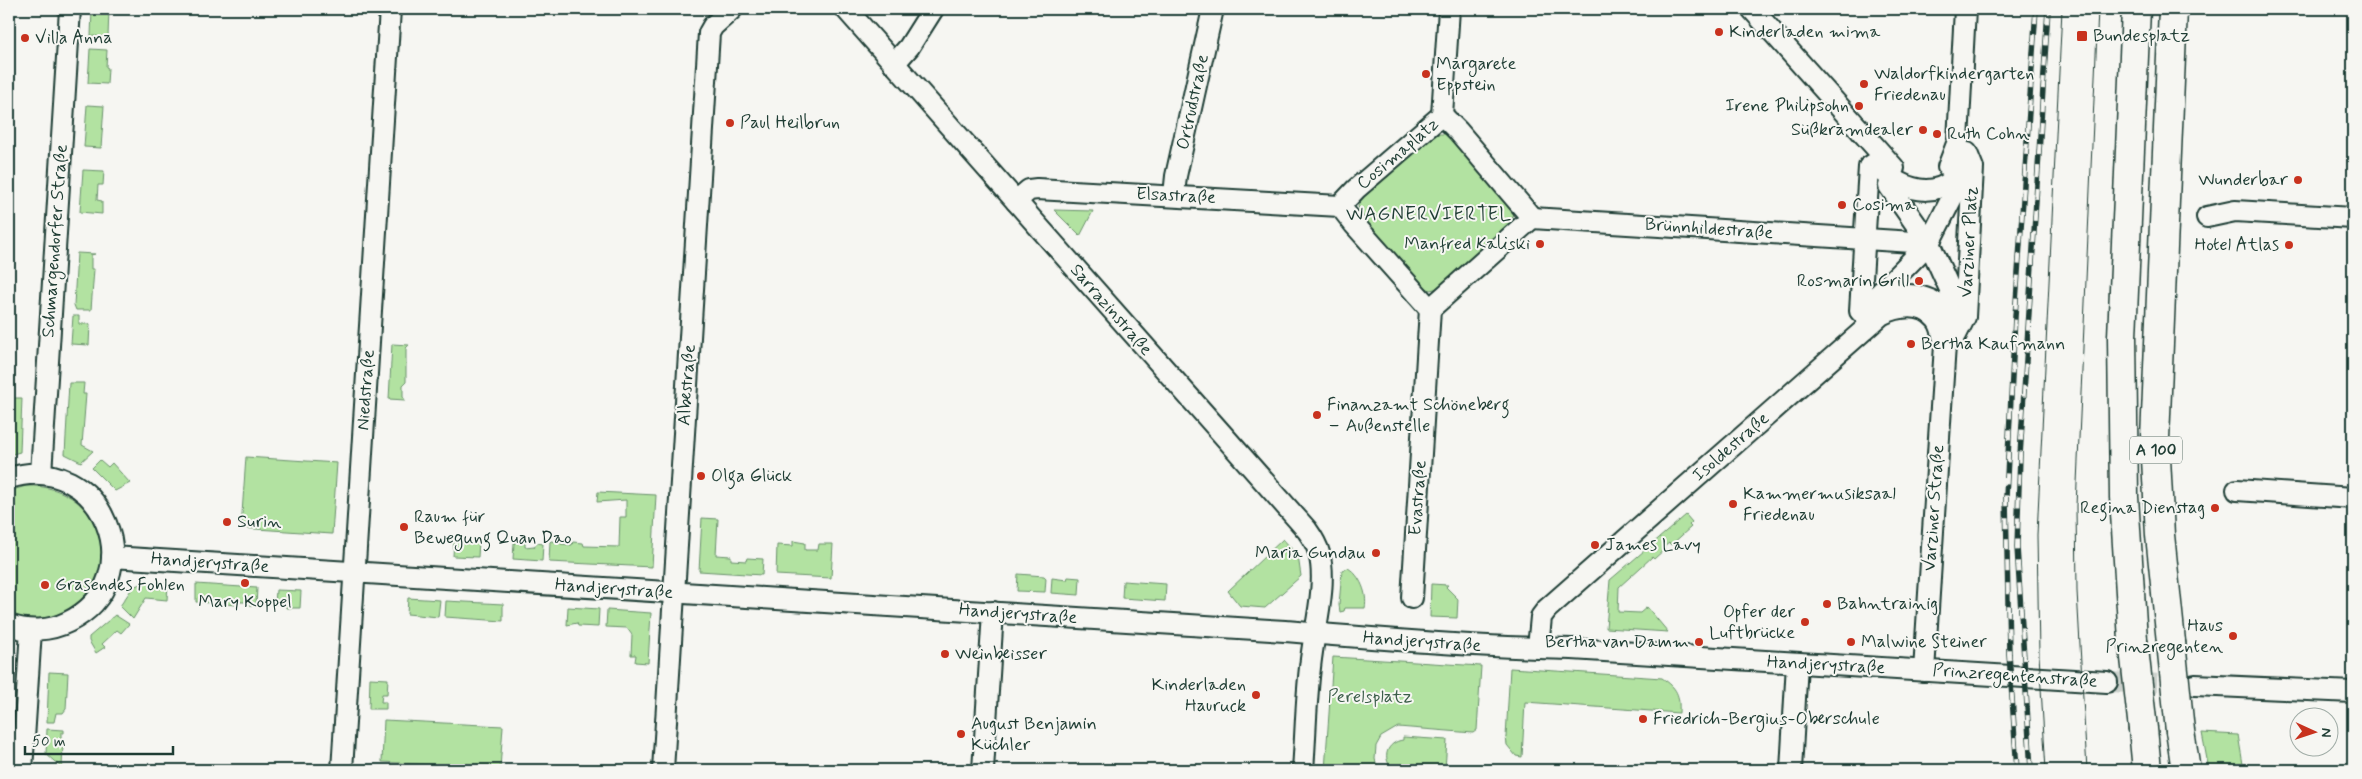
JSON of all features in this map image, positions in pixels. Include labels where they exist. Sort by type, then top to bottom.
[{"type":"highway","name":"A 100","points":[[2136,9],[2122,337],[2124,497],[2133,640],[2146,767]]},
{"type":"highway","name":"A 100","points":[[2173,9],[2155,439],[2160,535],[2180,731],[2186,770]]},
{"type":"street","name":"Schmargendorfer Straße","points":[[41,474],[70,9]]},
{"type":"street","name":"Niedstraße","points":[[342,770],[390,9]]},
{"type":"street","name":"Albestraße","points":[[663,770],[709,33],[713,26],[732,9]]},
{"type":"street","name":"Sarrazinstraße","points":[[846,9],[1307,530],[1320,554],[1319,610],[1315,634]]},
{"type":"street","points":[[894,64],[909,47],[933,9]]},
{"type":"street","name":"Ortrudstraße","points":[[1174,195],[1176,176],[1213,9]]},
{"type":"street","points":[[1442,115],[1449,9]]},
{"type":"street","points":[[1752,9],[1881,171],[1872,240],[1871,304]]},
{"type":"street","name":"Varziner Platz","points":[[1881,171],[1899,172],[1913,178],[1927,180],[1939,175],[1950,165],[1958,141],[1965,9]]},
{"type":"street","name":"Cosimaplatz","points":[[1340,206],[1356,189],[1442,115],[1458,131],[1532,218]]},
{"type":"street","name":"Varziner Platz","points":[[1871,304],[1893,297],[1920,296],[1932,300],[1944,310],[1953,322],[1956,335],[1963,318],[1966,153],[1960,169],[1951,181],[1939,188],[1930,190],[1904,186],[1881,171]]},
{"type":"street","name":"Varziner Platz","points":[[1881,171],[1906,195],[1924,198],[1939,196],[1952,190],[1966,173]]},
{"type":"street","name":"Varziner Platz","points":[[1881,171],[1929,243],[1963,318]]},
{"type":"street","name":"Varziner Platz","points":[[1871,304],[1929,243],[1966,173]]},
{"type":"street","name":"Elsastraße","points":[[1016,201],[1028,190],[1037,189],[1174,195],[1340,206]]},
{"type":"street","points":[[1340,206],[1430,309],[1532,218]]},
{"type":"street","points":[[2207,217],[2235,211],[2353,218]]},
{"type":"street","name":"Brünnhildestraße","points":[[1532,218],[1872,240]]},
{"type":"street","points":[[1872,240],[1929,243]]},
{"type":"street","name":"Isoldestraße","points":[[1538,648],[1541,617],[1547,609],[1881,315],[1895,308],[1918,308],[1936,318],[1941,327],[1945,345]]},
{"type":"street","name":"Evastraße","points":[[1412,598],[1430,309]]},
{"type":"street","name":"Varziner Straße","points":[[1924,670],[1945,345]]},
{"type":"street","points":[[9,478],[19,475],[41,474],[63,479],[77,486],[99,508],[106,522],[111,537],[112,557],[104,588],[86,610],[63,624],[49,628],[31,630],[9,625]]},
{"type":"street","points":[[2236,490],[2353,498]]},
{"type":"street","name":"Handjerystraße","points":[[112,557],[1538,648],[1924,670]]},
{"type":"street","points":[[982,770],[993,612]]},
{"type":"street","points":[[22,770],[31,630]]},
{"type":"street","points":[[1303,770],[1315,634]]},
{"type":"street","points":[[1791,770],[1797,663]]},
{"type":"street","name":"Prinzregentenstraße","points":[[1924,670],[2107,682]]},
{"type":"street","points":[[2195,685],[2353,692]]},
{"type":"green space","points":[[92,9],[109,9],[108,37],[91,36]]},
{"type":"green space","points":[[90,49],[107,50],[107,84],[88,83]]},
{"type":"green space","points":[[87,105],[104,106],[101,148],[84,147]]},
{"type":"green space","points":[[1445,134],[1451,138],[1511,207],[1514,214],[1510,225],[1439,288],[1430,290],[1423,286],[1362,217],[1358,206],[1363,196],[1433,136]]},
{"type":"green space","points":[[83,170],[104,171],[103,185],[98,185],[97,200],[102,201],[102,214],[80,212]]},
{"type":"green space","points":[[1054,210],[1093,211],[1080,236]]},
{"type":"green space","points":[[77,253],[95,254],[91,255],[91,269],[94,269],[91,310],[76,310],[74,305]]},
{"type":"green space","points":[[73,316],[79,316],[79,324],[90,324],[89,345],[71,344]]},
{"type":"green space","points":[[392,344],[409,345],[406,348],[406,382],[403,385],[403,397],[405,400],[389,399]]},
{"type":"green space","points":[[69,383],[84,383],[83,394],[86,394],[82,445],[93,451],[81,462],[65,454]]},
{"type":"green space","points":[[9,398],[22,398],[20,452],[9,455]]},
{"type":"green space","points":[[246,457],[337,463],[332,534],[241,528]]},
{"type":"green space","points":[[100,460],[108,467],[112,463],[130,483],[115,491],[92,468]]},
{"type":"green space","points":[[26,486],[54,490],[76,501],[92,519],[100,540],[102,562],[95,583],[80,602],[57,615],[45,618],[27,618],[9,613],[9,491]]},
{"type":"green space","points":[[598,492],[656,495],[652,567],[549,562],[550,541],[572,545],[573,542],[583,543],[584,546],[619,547],[620,517],[626,517],[626,500],[597,502]]},
{"type":"green space","points":[[1686,515],[1692,522],[1689,525],[1691,527],[1671,545],[1669,543],[1664,547],[1665,549],[1654,559],[1652,557],[1619,587],[1618,612],[1640,613],[1647,607],[1668,632],[1606,628],[1610,580]]},
{"type":"green space","points":[[702,518],[718,519],[716,555],[731,556],[731,560],[763,559],[762,575],[699,571]]},
{"type":"green space","points":[[1283,539],[1298,556],[1301,576],[1265,608],[1240,606],[1228,591]]},
{"type":"green space","points":[[454,540],[479,540],[478,557],[453,556]]},
{"type":"green space","points":[[793,541],[805,543],[805,550],[818,550],[819,544],[833,544],[831,578],[776,575],[777,545],[793,546]]},
{"type":"green space","points":[[525,542],[525,547],[534,546],[534,548],[537,543],[543,544],[542,561],[513,559],[514,543]]},
{"type":"green space","points":[[1348,568],[1356,575],[1362,585],[1366,603],[1365,608],[1345,608],[1344,611],[1340,612],[1342,571]]},
{"type":"green space","points":[[1018,574],[1044,576],[1046,578],[1045,592],[1017,591]]},
{"type":"green space","points":[[1068,577],[1080,578],[1079,595],[1051,593],[1052,578],[1067,580]]},
{"type":"green space","points":[[1123,581],[1166,584],[1165,601],[1122,598]]},
{"type":"green space","points":[[145,582],[168,583],[167,600],[146,598],[133,619],[120,606],[133,587]]},
{"type":"green space","points":[[196,584],[257,588],[256,606],[250,605],[250,602],[238,602],[238,605],[196,602]]},
{"type":"green space","points":[[1431,584],[1448,585],[1446,587],[1458,599],[1457,618],[1430,617]]},
{"type":"green space","points":[[276,590],[301,591],[300,608],[286,608],[286,605],[275,604]]},
{"type":"green space","points":[[408,598],[440,600],[438,617],[407,614]]},
{"type":"green space","points":[[446,601],[503,604],[503,621],[445,617]]},
{"type":"green space","points":[[568,607],[599,609],[598,627],[578,626],[577,623],[567,625]]},
{"type":"green space","points":[[607,610],[651,613],[648,663],[635,662],[636,655],[631,655],[632,635],[627,628],[606,627]]},
{"type":"green space","points":[[115,615],[129,624],[121,633],[117,630],[102,644],[105,647],[96,653],[89,641],[89,637]]},
{"type":"green space","name":"Perelsplatz","points":[[1333,657],[1481,666],[1477,730],[1473,733],[1398,727],[1381,737],[1376,746],[1375,759],[1378,770],[1325,770]]},
{"type":"green space","points":[[1510,668],[1662,678],[1676,692],[1679,701],[1679,713],[1525,702],[1522,757],[1516,756],[1507,745],[1506,737]]},
{"type":"green space","points":[[49,672],[68,673],[66,709],[63,713],[56,713],[54,722],[47,722]]},
{"type":"green space","points":[[370,678],[388,679],[387,694],[382,694],[381,702],[386,702],[386,709],[369,709]]},
{"type":"green space","points":[[384,720],[503,726],[500,769],[382,762]]},
{"type":"green space","points":[[47,729],[64,730],[64,733],[61,733],[61,742],[63,743],[62,768],[46,754]]},
{"type":"green space","points":[[2202,733],[2238,735],[2244,770],[2209,770]]},
{"type":"green space","points":[[1403,737],[1447,740],[1445,770],[1393,769],[1387,760],[1387,751],[1397,741],[1403,740]]},
{"type":"tunnel","points":[[2107,682],[2188,685]]},
{"type":"tram line","points":[[2046,770],[2039,655],[2037,535],[2062,9]]},
{"type":"tram line","points":[[2087,770],[2077,591],[2076,506],[2098,9]]},
{"type":"railway","points":[[2017,770],[2009,654],[2006,497],[2015,317],[2036,9]]},
{"type":"railway","points":[[2031,770],[2017,547],[2020,456],[2048,9]]},
{"type":"place","name":"Kinderladen mima","points":[[1719,32]]},
{"type":"place","name":"Bundesplatz","points":[[2082,36]]},
{"type":"place","name":"Villa Anna","points":[[25,38]]},
{"type":"place","name":"Margarete Eppstein","points":[[1426,74]]},
{"type":"place","name":"Waldorfkindergarten Friedenau","points":[[1864,84]]},
{"type":"place","name":"Irene Philipsohn","points":[[1859,106]]},
{"type":"place","name":"Paul Heilbrun","points":[[730,123]]},
{"type":"place","name":"Süßkramdealer","points":[[1923,130]]},
{"type":"place","name":"Ruth Cohn","points":[[1937,134]]},
{"type":"place","name":"Wunderbar","points":[[2298,180]]},
{"type":"place","name":"Cosima","points":[[1842,205]]},
{"type":"place","name":"Manfred Kaliski","points":[[1540,244]]},
{"type":"place","name":"Hotel Atlas","points":[[2289,245]]},
{"type":"place","name":"Rosmarin Grill","points":[[1919,281]]},
{"type":"place","name":"Bertha Kaufmann","points":[[1911,344]]},
{"type":"place","name":"Finanzamt Schöneberg – Außenstelle","points":[[1317,415]]},
{"type":"place","name":"Olga Glück","points":[[701,476]]},
{"type":"place","name":"Kammermusiksaal Friedenau","points":[[1733,504]]},
{"type":"place","name":"Regina Dienstag","points":[[2215,508]]},
{"type":"place","name":"Surin","points":[[227,522]]},
{"type":"place","name":"Raum für Bewegung Quan Dao","points":[[404,527]]},
{"type":"place","name":"James Lavy","points":[[1595,545]]},
{"type":"place","name":"Maria Gundau","points":[[1376,553]]},
{"type":"place","name":"Mary Koppel","points":[[245,583]]},
{"type":"place","name":"Grasendes Fohlen","points":[[45,585]]},
{"type":"place","name":"Bahntrainig","points":[[1827,604]]},
{"type":"place","name":"Opfer der Luftbrücke","points":[[1805,622]]},
{"type":"place","name":"Haus Prinzregenten","points":[[2233,636]]},
{"type":"place","name":"Bertha van Damm","points":[[1699,642]]},
{"type":"place","name":"Malwine Steiner","points":[[1851,642]]},
{"type":"place","name":"Weinbeisser","points":[[945,654]]},
{"type":"place","name":"Kinderladen Hauruck","points":[[1256,695]]},
{"type":"place","name":"Friedrich-Bergius-Oberschule","points":[[1643,719]]},
{"type":"place","name":"August Benjamin Küchler","points":[[961,734]]},
{"type":"district","name":"WAGNERVIERTEL","points":[[1429,214]]}]
